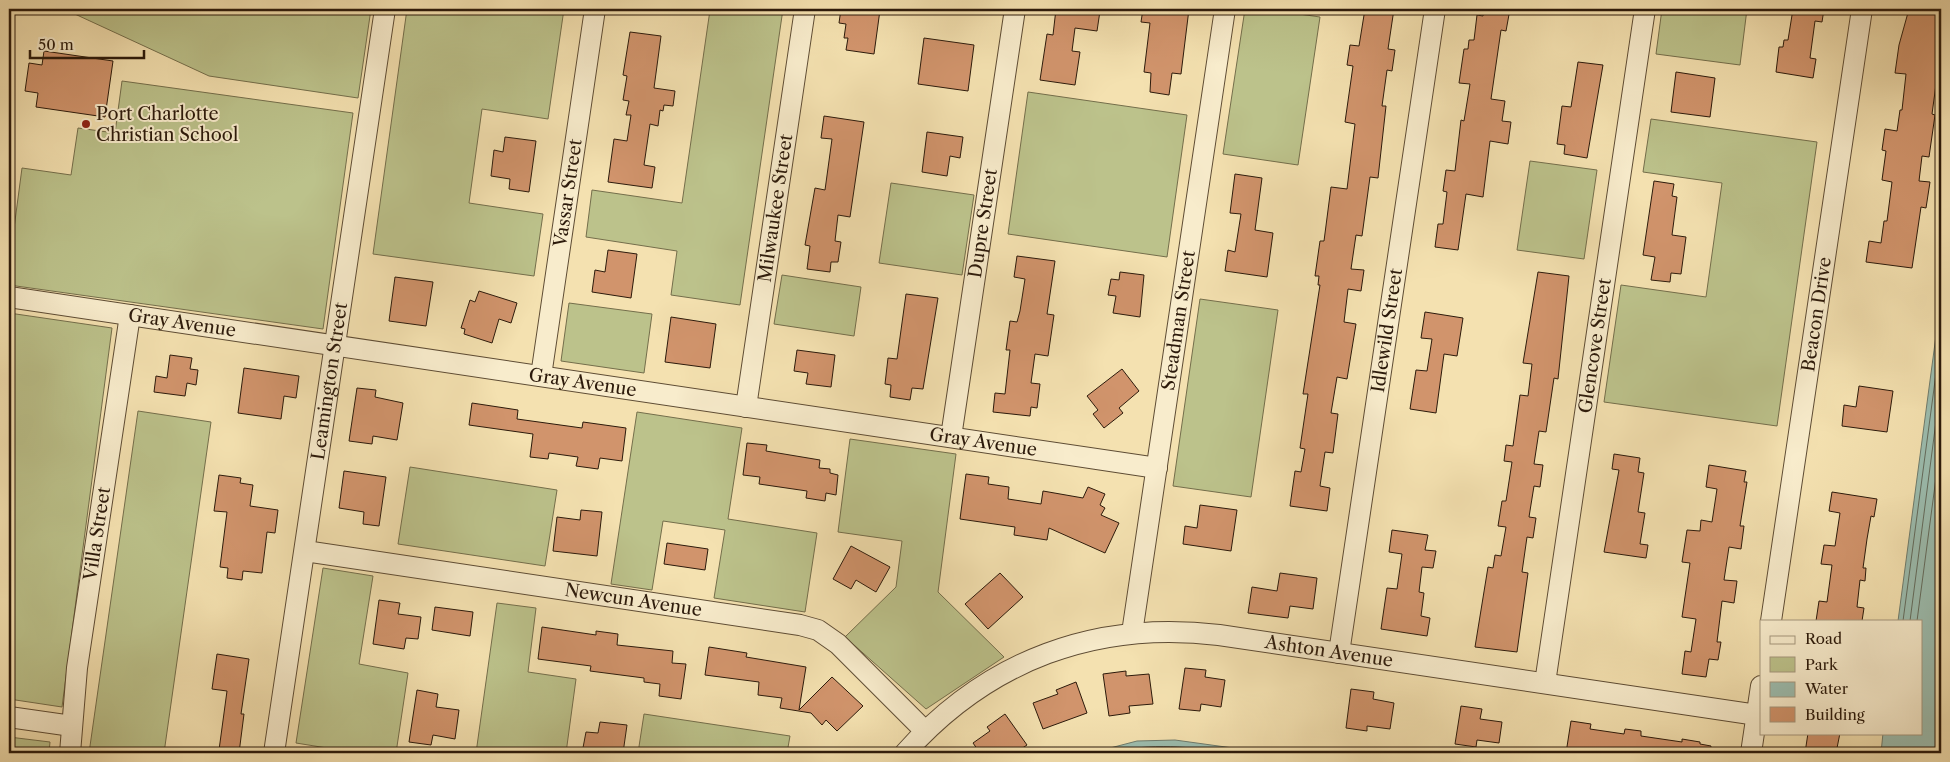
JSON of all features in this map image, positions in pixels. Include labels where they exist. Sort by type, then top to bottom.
[{"type":"street","name":"Leamington Street","points":[[274,753],[385,9]]},
{"type":"street","name":"Vassar Street","points":[[541,376],[595,9]]},
{"type":"street","name":"Milwaukee Street","points":[[746,407],[805,9]]},
{"type":"street","name":"Dupre Street","points":[[951,437],[1015,9]]},
{"type":"street","name":"Steadman Street","points":[[1132,633],[1225,9]]},
{"type":"street","name":"Idlewild Street","points":[[1339,653],[1435,9]]},
{"type":"street","name":"Glencove Street","points":[[1545,683],[1645,9]]},
{"type":"street","name":"Beacon Drive","points":[[1771,620],[1862,9]]},
{"type":"street","name":"Gray Avenue","points":[[9,297],[1157,468]]},
{"type":"street","name":"Villa Street","points":[[70,753],[77,668],[130,315]]},
{"type":"street","name":"Newcun Avenue","points":[[305,551],[800,625],[818,630],[838,644],[925,731]]},
{"type":"street","name":"Ashton Avenue","points":[[905,753],[925,731],[975,690],[1016,666],[1077,644],[1132,633],[1195,632],[1757,715]]},
{"type":"street","points":[[1751,753],[1760,693]]},
{"type":"street","points":[[9,717],[72,726]]},
{"type":"green space","points":[[64,9],[371,9],[358,98],[209,76]]},
{"type":"green space","points":[[407,9],[564,9],[548,119],[482,109],[469,203],[543,214],[534,276],[373,254]]},
{"type":"green space","points":[[703,9],[783,9],[740,305],[671,295],[677,251],[586,237],[592,190],[682,203],[710,10]]},
{"type":"green space","points":[[1245,9],[1264,9],[1320,17],[1298,165],[1223,154]]},
{"type":"green space","points":[[1662,9],[1747,9],[1740,65],[1656,54]]},
{"type":"green space","points":[[122,81],[353,113],[323,329],[9,285],[9,266],[22,168],[71,175],[78,128],[115,133]]},
{"type":"green space","points":[[1028,92],[1187,115],[1167,257],[1008,234]]},
{"type":"green space","points":[[1651,119],[1817,142],[1777,426],[1604,402],[1621,285],[1706,297],[1722,183],[1643,172]]},
{"type":"green space","points":[[1530,161],[1597,170],[1584,259],[1517,250]]},
{"type":"green space","points":[[891,183],[974,195],[962,275],[879,263]]},
{"type":"green space","points":[[782,275],[861,287],[854,336],[774,324]]},
{"type":"green space","points":[[1200,299],[1278,310],[1251,497],[1173,486]]},
{"type":"green space","points":[[569,303],[652,314],[644,373],[561,361]]},
{"type":"green space","points":[[9,313],[112,328],[62,707],[9,699]]},
{"type":"green space","points":[[138,411],[211,422],[164,753],[89,753]]},
{"type":"green space","points":[[637,412],[742,428],[728,519],[817,533],[805,612],[714,598],[725,530],[663,521],[652,590],[611,584]]},
{"type":"green space","points":[[850,439],[956,454],[938,592],[1004,657],[926,709],[845,637],[896,587],[902,541],[838,532]]},
{"type":"green space","points":[[410,467],[557,490],[545,566],[398,544]]},
{"type":"green space","points":[[323,568],[373,576],[359,664],[408,673],[396,753],[358,753],[296,743]]},
{"type":"green space","points":[[497,603],[536,608],[528,672],[576,679],[566,753],[476,753]]},
{"type":"green space","points":[[644,714],[790,736],[787,753],[638,753]]},
{"type":"green space","points":[[9,737],[50,742],[49,753],[9,753]]},
{"type":"water","points":[[1941,298],[1941,753],[1881,753],[1883,734],[1922,734],[1922,620],[1898,620]]},
{"type":"water","points":[[1175,740],[1269,753],[1091,753],[1137,741]]},
{"type":"building","points":[[841,9],[880,10],[874,54],[846,50],[848,38],[844,38],[846,24],[839,23]]},
{"type":"building","points":[[1056,9],[1091,9],[1100,11],[1097,31],[1075,28],[1072,51],[1080,52],[1075,85],[1040,80],[1047,34],[1053,35]]},
{"type":"building","points":[[1143,9],[1189,9],[1181,74],[1172,73],[1169,95],[1150,92],[1151,73],[1144,72],[1150,23],[1141,22]]},
{"type":"building","points":[[1365,9],[1394,9],[1388,49],[1395,50],[1392,71],[1387,70],[1382,106],[1386,106],[1378,178],[1370,177],[1362,236],[1356,235],[1351,269],[1364,270],[1361,291],[1348,289],[1344,322],[1356,324],[1347,379],[1337,377],[1331,413],[1338,414],[1333,453],[1325,452],[1320,486],[1330,488],[1327,511],[1290,506],[1295,471],[1301,472],[1305,449],[1300,448],[1308,394],[1303,394],[1320,285],[1318,285],[1319,276],[1315,276],[1320,241],[1324,241],[1331,187],[1347,189],[1355,124],[1345,122],[1353,66],[1347,65],[1350,45],[1359,46]]},
{"type":"building","points":[[1484,9],[1510,9],[1506,31],[1501,30],[1491,99],[1505,101],[1502,121],[1511,122],[1508,144],[1490,141],[1483,197],[1466,194],[1458,250],[1435,247],[1438,224],[1443,224],[1447,192],[1443,191],[1446,170],[1455,171],[1461,120],[1464,121],[1470,84],[1459,83],[1464,49],[1468,49],[1469,40],[1474,40],[1477,15],[1483,16]]},
{"type":"building","points":[[1793,9],[1824,9],[1822,22],[1815,21],[1810,58],[1816,59],[1813,78],[1776,72],[1779,47],[1783,47],[1784,40],[1788,40]]},
{"type":"building","points":[[1909,9],[1941,9],[1941,41],[1937,57],[1941,57],[1940,77],[1937,77],[1932,114],[1935,115],[1929,157],[1922,156],[1919,181],[1930,182],[1926,208],[1921,207],[1912,268],[1866,262],[1869,241],[1881,243],[1884,221],[1887,221],[1892,182],[1882,180],[1886,151],[1882,150],[1885,129],[1897,131],[1900,110],[1902,110],[1906,74],[1895,73],[1899,45]]},
{"type":"building","points":[[630,32],[661,36],[654,88],[675,91],[673,106],[664,105],[663,111],[660,110],[658,126],[650,124],[644,165],[655,167],[652,188],[608,182],[614,139],[627,141],[631,115],[626,115],[629,101],[623,100],[627,76],[623,75]]},
{"type":"building","points":[[924,38],[974,45],[968,91],[918,84]]},
{"type":"building","points":[[44,51],[113,61],[105,117],[36,107],[38,93],[25,91],[29,63],[42,65]]},
{"type":"building","points":[[1578,62],[1603,65],[1587,158],[1564,154],[1565,145],[1557,144],[1562,106],[1571,107]]},
{"type":"building","points":[[1676,72],[1715,78],[1710,117],[1671,112]]},
{"type":"building","points":[[824,116],[864,122],[850,217],[838,215],[835,241],[841,242],[838,262],[831,262],[830,272],[807,269],[810,246],[805,245],[815,188],[825,190],[832,139],[821,138]]},
{"type":"building","points":[[927,132],[963,137],[960,158],[950,156],[947,176],[922,172]]},
{"type":"building","points":[[505,137],[536,141],[529,192],[509,189],[510,179],[491,176],[494,150],[503,152]]},
{"type":"building","points":[[1235,174],[1262,178],[1255,230],[1273,233],[1267,277],[1225,271],[1228,250],[1235,252],[1241,214],[1230,213]]},
{"type":"building","points":[[1654,181],[1674,184],[1672,196],[1677,197],[1672,235],[1686,237],[1681,274],[1671,273],[1670,282],[1651,280],[1655,257],[1643,255]]},
{"type":"building","points":[[608,250],[637,254],[631,298],[592,292],[595,270],[605,272]]},
{"type":"building","points":[[1017,256],[1055,261],[1047,314],[1054,315],[1048,356],[1035,354],[1031,383],[1040,384],[1037,408],[1031,407],[1030,416],[993,412],[995,393],[1005,394],[1010,350],[1006,350],[1010,321],[1017,322],[1025,279],[1014,277]]},
{"type":"building","points":[[1120,272],[1144,275],[1140,317],[1113,313],[1116,296],[1108,295],[1111,279],[1119,280]]},
{"type":"building","points":[[1538,272],[1569,276],[1558,379],[1554,378],[1546,432],[1539,431],[1534,464],[1543,465],[1540,487],[1534,486],[1529,517],[1536,518],[1533,538],[1527,537],[1522,572],[1528,573],[1517,652],[1475,647],[1488,567],[1493,568],[1495,555],[1501,556],[1506,527],[1498,526],[1502,501],[1506,501],[1512,462],[1504,461],[1506,445],[1513,446],[1520,395],[1528,396],[1532,364],[1523,363]]},
{"type":"building","points":[[395,277],[433,282],[426,326],[389,321]]},
{"type":"building","points":[[479,291],[517,303],[511,323],[499,319],[492,343],[464,334],[465,329],[461,328],[470,300],[475,302]]},
{"type":"building","points":[[906,294],[938,298],[923,389],[912,388],[910,400],[890,397],[891,385],[885,384],[888,358],[897,359]]},
{"type":"building","points":[[1425,312],[1463,318],[1457,356],[1444,354],[1436,413],[1410,409],[1416,370],[1427,371],[1432,339],[1421,338]]},
{"type":"building","points":[[671,317],[716,324],[710,368],[665,362]]},
{"type":"building","points":[[797,350],[835,355],[831,387],[806,384],[808,373],[794,371]]},
{"type":"building","points":[[170,355],[192,358],[190,369],[198,370],[196,385],[187,383],[185,396],[154,392],[156,376],[167,378]]},
{"type":"building","points":[[244,368],[299,376],[296,398],[284,396],[281,419],[238,413]]},
{"type":"building","points":[[1122,369],[1139,391],[1119,408],[1123,413],[1104,428],[1093,414],[1098,410],[1087,396]]},
{"type":"building","points":[[1859,386],[1893,391],[1887,432],[1842,426],[1844,405],[1856,407]]},
{"type":"building","points":[[357,388],[376,390],[375,397],[403,403],[397,440],[373,436],[372,444],[349,441]]},
{"type":"building","points":[[472,403],[518,410],[517,419],[582,428],[583,422],[626,428],[622,461],[600,458],[598,469],[576,466],[578,457],[549,453],[548,459],[530,457],[533,434],[469,425]]},
{"type":"building","points":[[747,443],[767,445],[766,451],[820,460],[819,468],[830,469],[830,473],[838,475],[836,495],[826,493],[825,501],[806,498],[807,491],[759,484],[760,477],[743,475]]},
{"type":"building","points":[[1614,454],[1640,458],[1638,472],[1644,473],[1638,512],[1645,513],[1640,544],[1648,545],[1646,558],[1604,552],[1619,470],[1612,469]]},
{"type":"building","points":[[1709,465],[1746,471],[1744,482],[1747,482],[1740,526],[1744,526],[1741,549],[1729,547],[1724,580],[1737,581],[1734,603],[1722,601],[1717,642],[1721,642],[1718,660],[1709,659],[1706,677],[1682,674],[1685,651],[1691,652],[1696,619],[1682,617],[1690,563],[1682,562],[1687,530],[1700,531],[1701,520],[1712,522],[1717,489],[1706,487]]},
{"type":"building","points":[[344,471],[386,477],[379,526],[363,524],[364,512],[339,508]]},
{"type":"building","points":[[966,474],[989,477],[988,484],[1009,487],[1008,499],[1041,504],[1043,491],[1083,498],[1088,487],[1105,494],[1100,505],[1105,508],[1101,515],[1119,523],[1105,553],[1049,528],[1047,540],[1014,535],[1015,527],[960,519]]},
{"type":"building","points":[[219,475],[241,478],[240,483],[253,485],[250,506],[278,510],[275,533],[267,532],[262,573],[243,571],[242,580],[227,578],[228,568],[220,567],[227,512],[214,511]]},
{"type":"building","points":[[1832,492],[1877,499],[1874,517],[1871,516],[1867,539],[1863,568],[1866,568],[1865,581],[1860,580],[1857,607],[1864,608],[1862,620],[1816,620],[1819,601],[1827,602],[1832,565],[1821,564],[1824,545],[1835,546],[1840,513],[1829,511]]},
{"type":"building","points":[[1200,505],[1237,510],[1231,551],[1183,544],[1185,526],[1197,528]]},
{"type":"building","points":[[581,510],[602,512],[597,556],[553,551],[557,517],[580,520]]},
{"type":"building","points":[[1392,530],[1428,535],[1425,550],[1436,551],[1433,568],[1422,567],[1419,592],[1424,593],[1421,616],[1430,618],[1427,636],[1381,629],[1387,588],[1397,589],[1402,554],[1389,552]]},
{"type":"building","points":[[667,543],[708,549],[705,570],[664,564]]},
{"type":"building","points":[[851,546],[890,567],[876,592],[856,580],[851,589],[833,579]]},
{"type":"building","points":[[1000,573],[1023,597],[988,629],[965,604]]},
{"type":"building","points":[[1280,573],[1317,578],[1313,609],[1290,606],[1288,618],[1248,613],[1252,587],[1277,591]]},
{"type":"building","points":[[379,600],[400,603],[398,614],[421,617],[418,639],[406,638],[404,649],[373,644]]},
{"type":"building","points":[[435,607],[473,612],[470,636],[432,630]]},
{"type":"building","points":[[542,627],[596,635],[596,631],[618,634],[617,645],[673,651],[672,663],[686,664],[681,699],[659,696],[660,684],[644,682],[644,678],[590,671],[591,666],[538,659]]},
{"type":"building","points":[[709,647],[747,653],[746,657],[806,667],[799,710],[832,677],[863,706],[837,731],[826,720],[822,725],[811,713],[780,708],[782,698],[758,695],[759,682],[705,675]]},
{"type":"building","points":[[217,654],[249,659],[241,714],[244,714],[239,753],[219,750],[227,691],[212,689]]},
{"type":"building","points":[[1185,668],[1206,670],[1205,677],[1225,680],[1221,707],[1201,704],[1200,711],[1179,709]]},
{"type":"building","points":[[1126,671],[1126,676],[1149,674],[1153,704],[1129,706],[1130,713],[1109,716],[1103,674]]},
{"type":"building","points":[[1076,682],[1087,713],[1043,729],[1033,703],[1058,694],[1056,690]]},
{"type":"building","points":[[1351,689],[1374,692],[1373,699],[1394,703],[1390,729],[1367,726],[1367,731],[1346,728]]},
{"type":"building","points":[[417,690],[438,694],[436,707],[459,710],[455,739],[433,735],[431,745],[409,742]]},
{"type":"building","points":[[1461,706],[1482,709],[1480,719],[1502,722],[1499,743],[1477,740],[1476,747],[1455,744]]},
{"type":"building","points":[[1005,714],[1027,745],[1015,753],[980,753],[973,743],[990,731],[987,727]]},
{"type":"building","points":[[1571,721],[1591,724],[1590,729],[1624,734],[1625,729],[1641,731],[1641,736],[1682,742],[1682,739],[1700,742],[1700,744],[1711,746],[1710,753],[1566,753]]},
{"type":"building","points":[[600,722],[627,725],[623,753],[582,753],[586,732],[598,733]]},
{"type":"building","points":[[1808,734],[1840,734],[1836,753],[1805,753]]},
{"type":"place","name":"Port Charlotte Christian School","points":[[86,124]]}]
